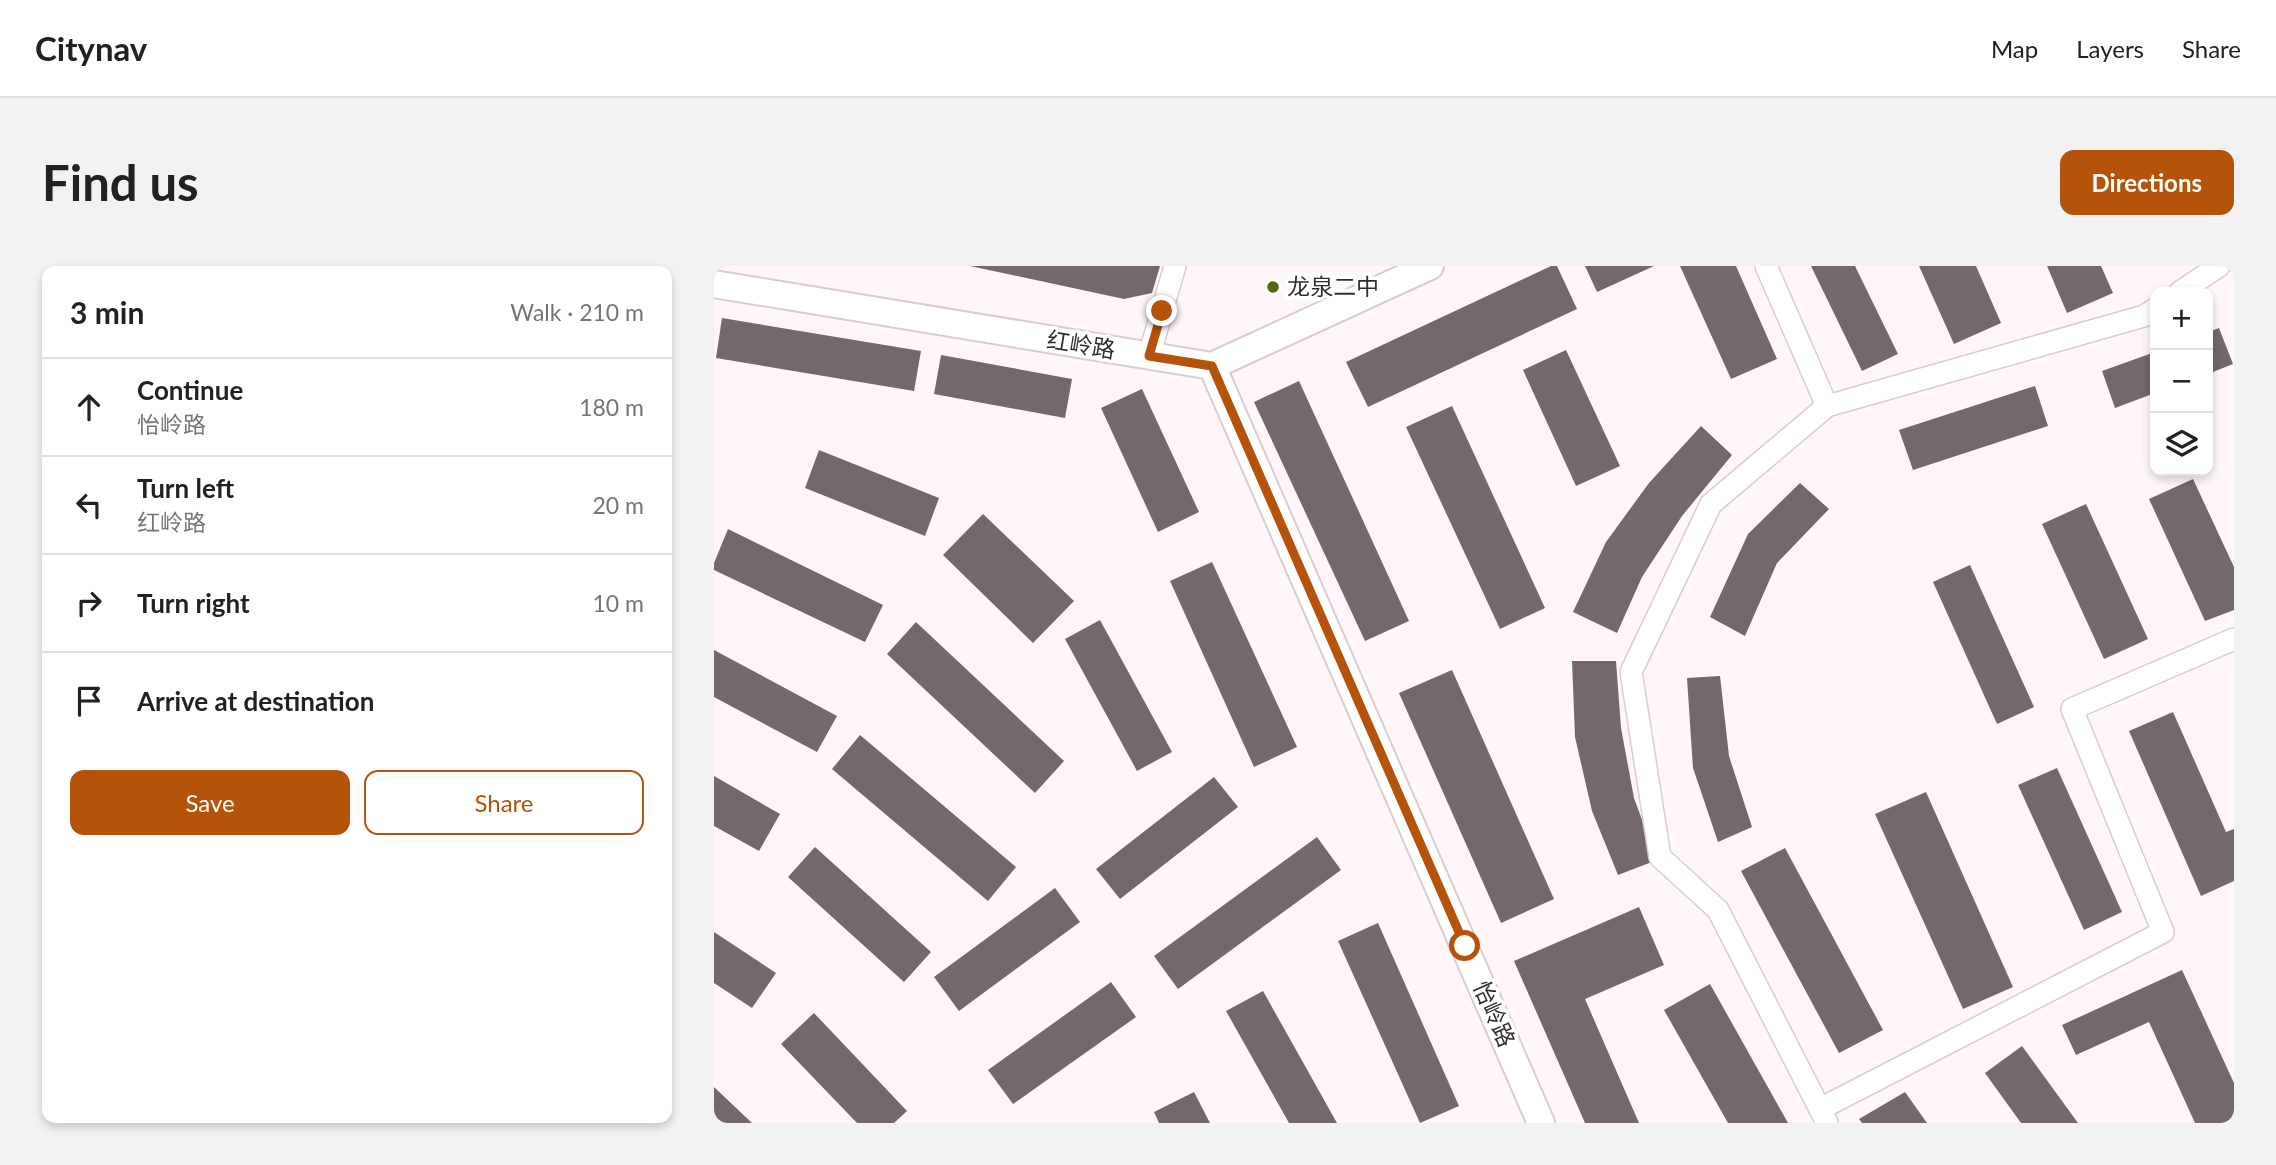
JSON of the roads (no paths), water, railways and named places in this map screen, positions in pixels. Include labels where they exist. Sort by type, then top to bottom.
[{"type":"street","points":[[1149,356],[1175,266]]},
{"type":"street","points":[[1212,366],[1430,266]]},
{"type":"street","points":[[1766,266],[1827,406]]},
{"type":"street","points":[[2187,287],[2219,266]]},
{"type":"street","name":"红岭路","points":[[714,284],[1212,366]]},
{"type":"street","points":[[2150,312],[1827,406],[1711,504],[1631,672],[1660,857],[1718,910],[1824,1116],[2163,932],[2072,709],[2234,639]]},
{"type":"street","name":"怡岭路","points":[[1212,366],[1542,1123]]},
{"type":"place","name":"龙泉二中","points":[[1273,287]]}]
